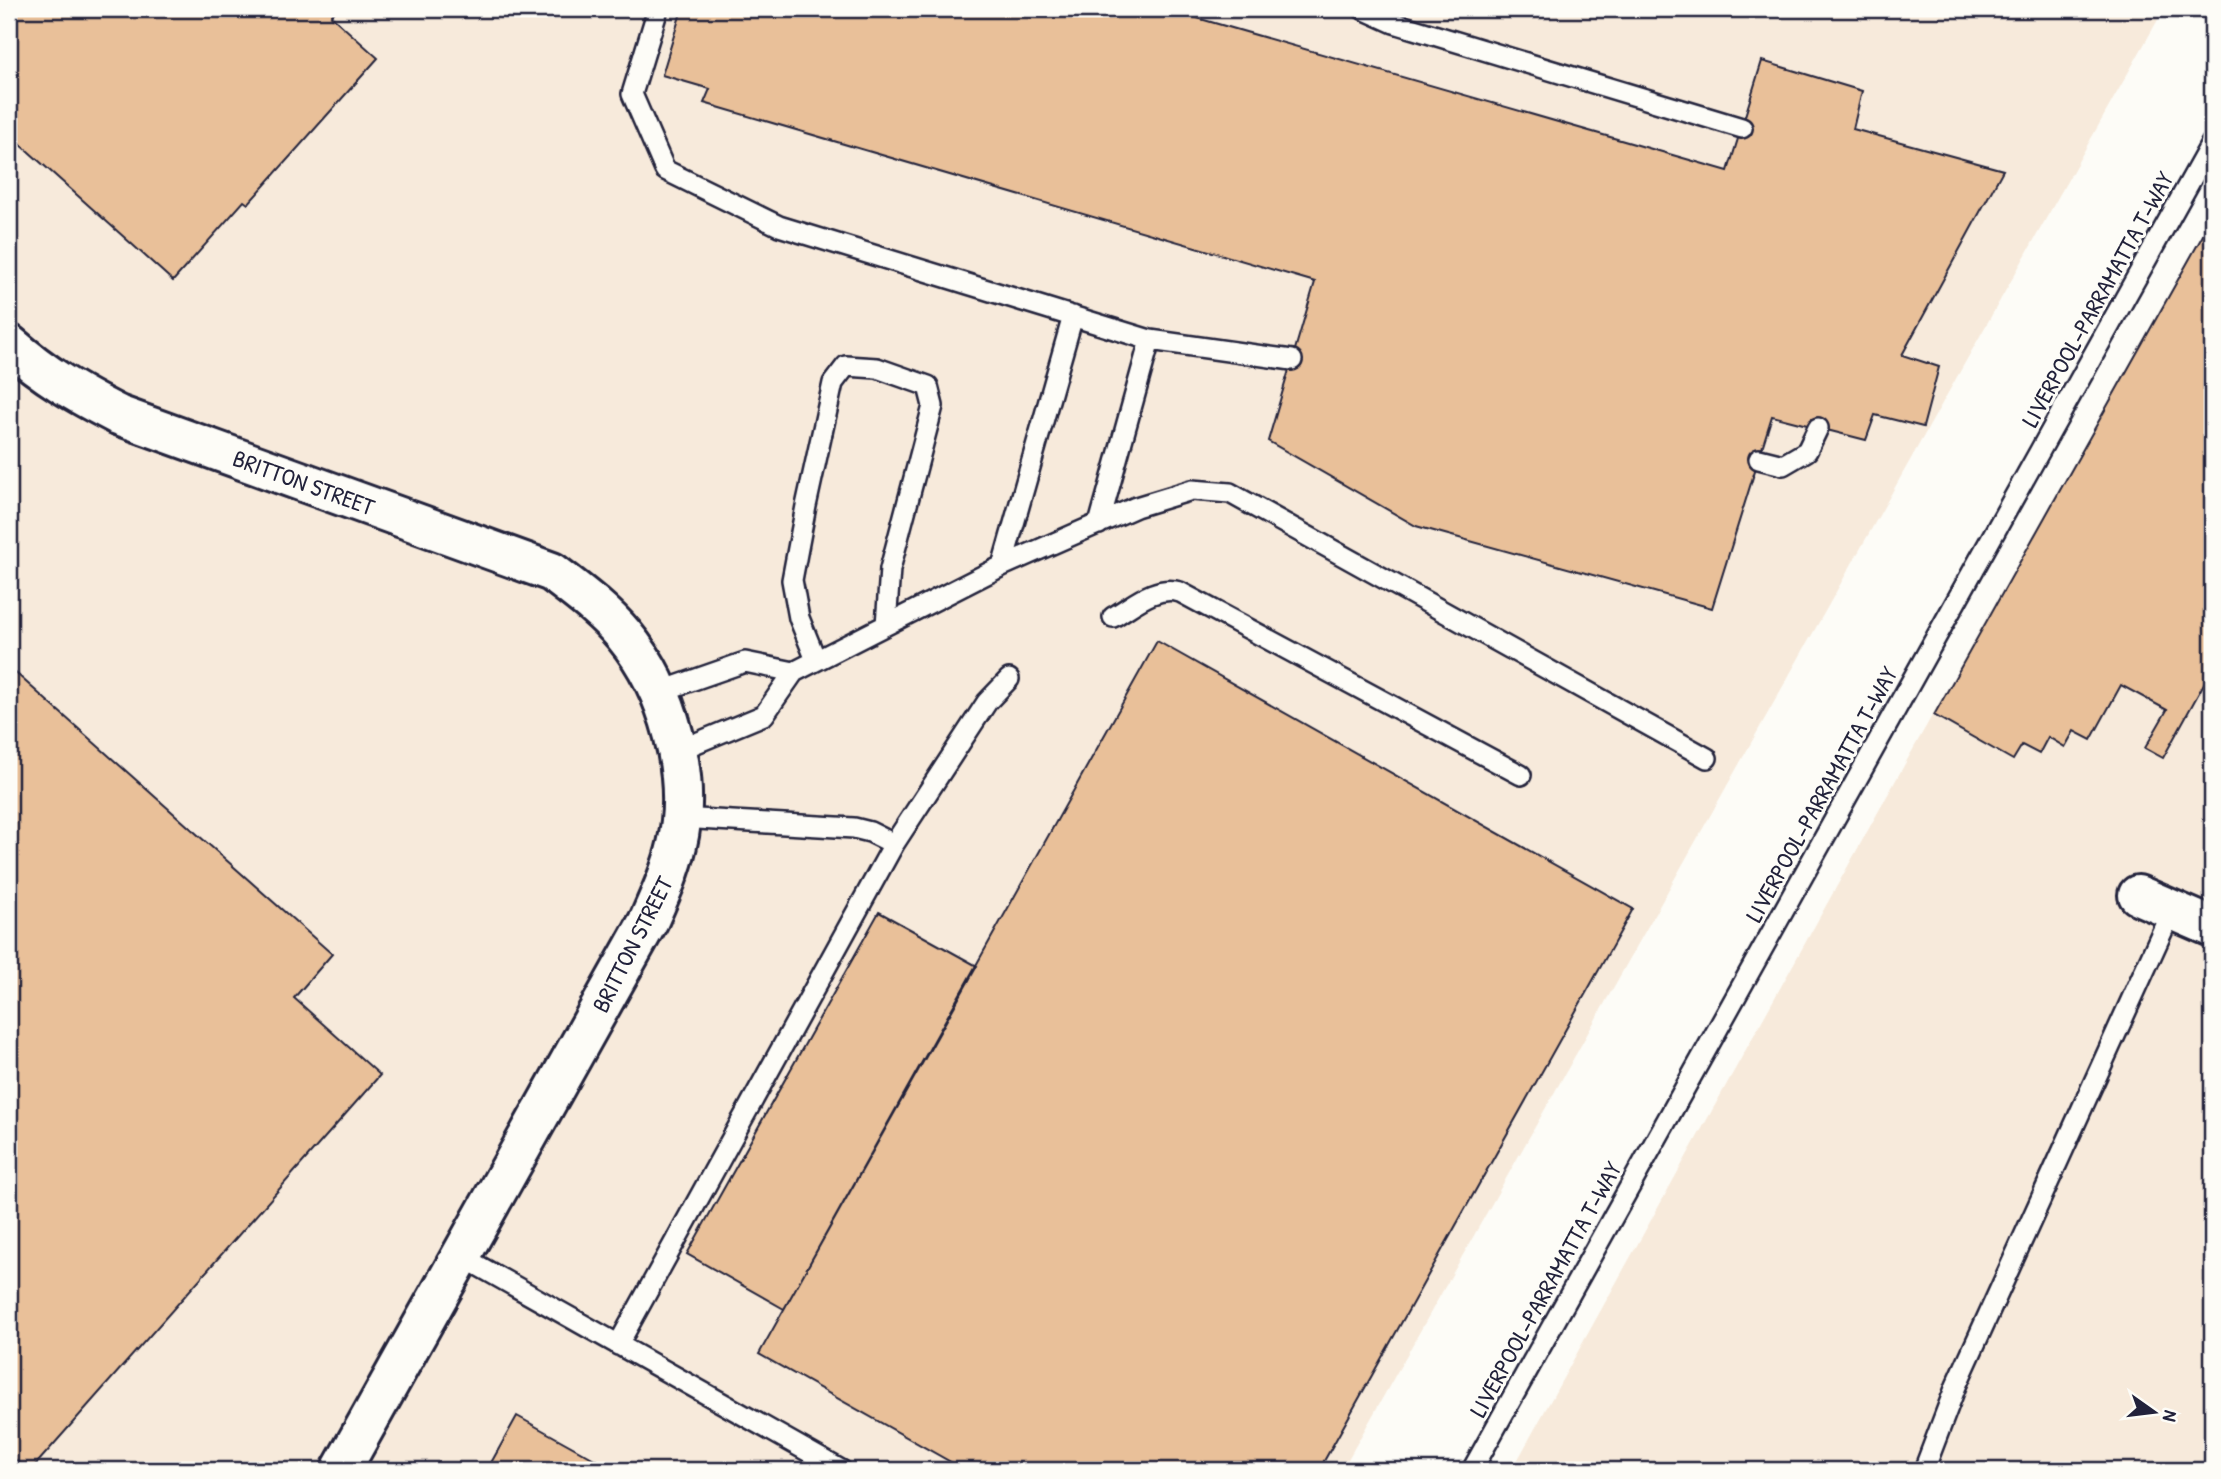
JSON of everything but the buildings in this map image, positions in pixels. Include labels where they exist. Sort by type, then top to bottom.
[{"type":"street","name":"BRITTON STREET","points":[[9,344],[51,378],[118,415],[552,572],[604,613],[625,636],[645,665],[670,722],[680,779],[680,818],[678,842],[668,877],[649,919],[341,1470]]},
{"type":"street","points":[[2155,902],[2212,927]]},
{"type":"lane","points":[[658,9],[632,94],[665,170],[779,226],[1150,340],[1292,360]]},
{"type":"lane","points":[[1363,9],[1394,23],[1741,128]]},
{"type":"lane","name":"LIVERPOOL–PARRAMATTA T-WAY","points":[[1472,1470],[2212,142]]},
{"type":"lane","points":[[1002,566],[1073,316]]},
{"type":"lane","points":[[1099,524],[1150,340]]},
{"type":"lane","points":[[816,660],[799,618],[792,580],[833,383],[846,366],[877,368],[928,386],[933,405],[890,569],[886,625]]},
{"type":"lane","points":[[1759,459],[1783,465],[1807,451],[1818,428]]},
{"type":"lane","points":[[677,751],[764,715],[794,672],[816,660],[1002,566],[1136,507],[1192,490],[1230,493],[1707,758]]},
{"type":"lane","points":[[1113,617],[1157,591],[1170,589],[1180,592],[1521,775]]},
{"type":"lane","points":[[659,692],[745,662],[794,672]]},
{"type":"lane","points":[[618,1345],[894,844],[986,702],[1009,679]]},
{"type":"lane","points":[[680,818],[854,828],[870,832],[894,844]]},
{"type":"lane","points":[[1924,1470],[2155,902]]},
{"type":"lane","points":[[461,1255],[841,1470]]},
{"type":"shaded area","points":[[9,9],[2164,9],[1342,1470],[9,1470]]},
{"type":"shaded area","points":[[2212,217],[2212,1470],[1512,1470],[1897,778]]}]
